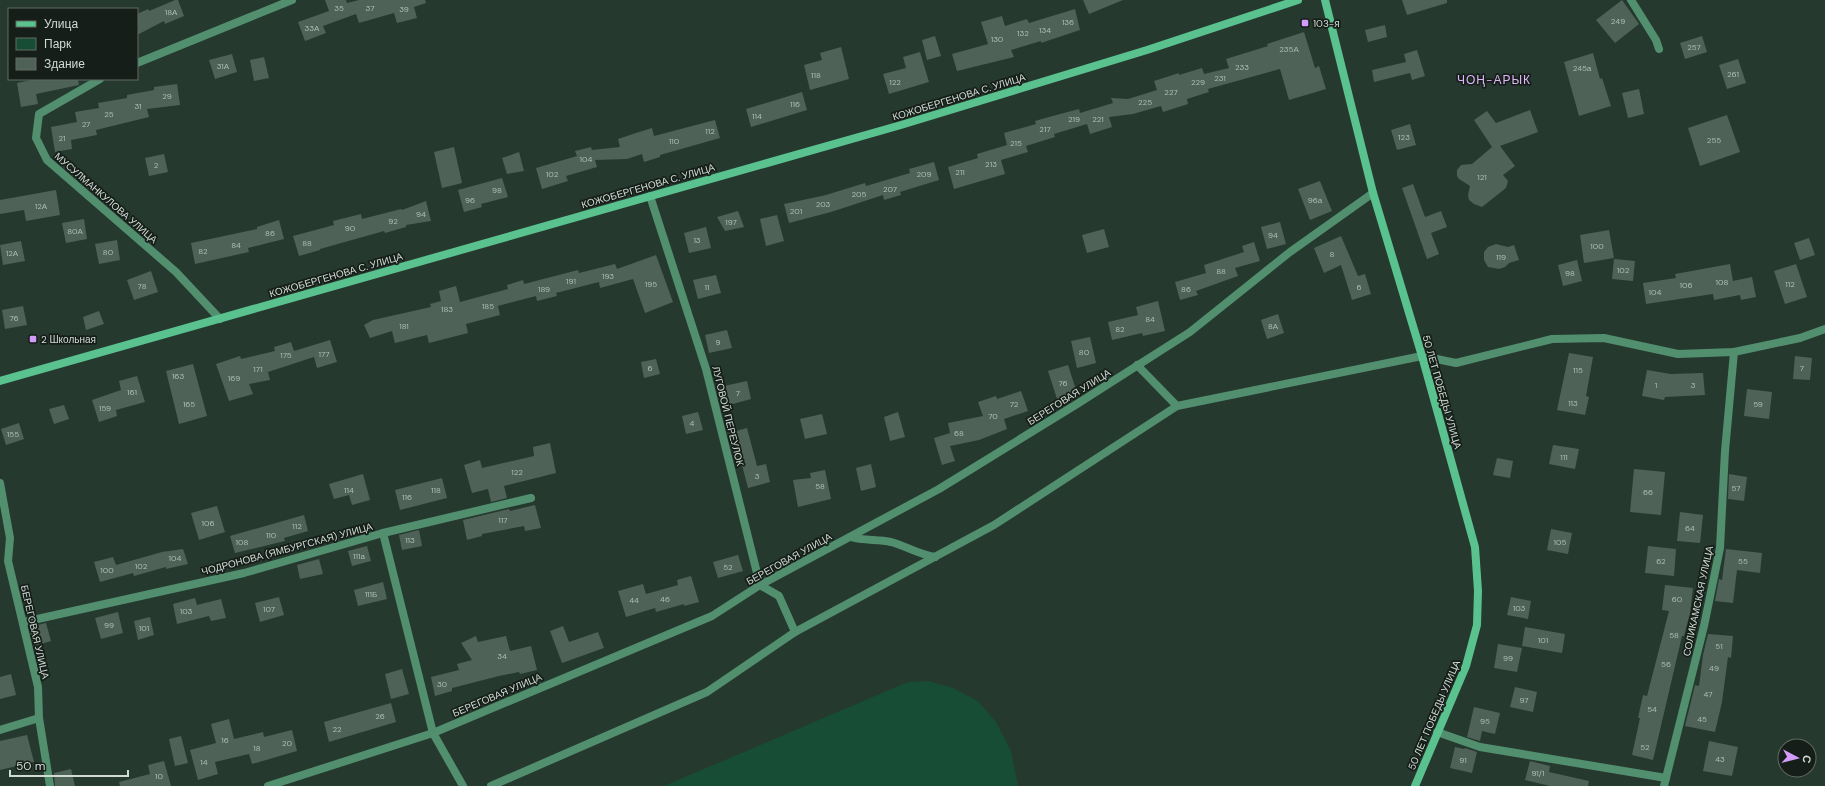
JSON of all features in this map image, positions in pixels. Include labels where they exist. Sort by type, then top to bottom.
[{"type":"main road","name":"КОЖОБЕРГЕНОВА С. УЛИЦА","points":[[0,381],[901,125],[1147,50],[1298,0]]},
{"type":"main road","name":"50 ЛЕТ ПОБЕДЫ УЛИЦА","points":[[1325,0],[1373,193],[1422,356],[1475,547],[1478,591],[1477,625],[1466,666],[1415,786]]},
{"type":"street","points":[[138,63],[292,0]]},
{"type":"street","points":[[1630,0],[1656,40],[1659,49]]},
{"type":"street","name":"МУСУЛМАНКУЛОВА УЛИЦА","points":[[98,80],[39,114],[36,138],[47,160],[176,272],[220,319]]},
{"type":"street","name":"БЕРЕГОВАЯ УЛИЦА","points":[[268,786],[433,733],[712,616],[760,585],[940,489],[1190,332],[1290,252],[1373,193]]},
{"type":"street","name":"ЛУГОВОЙ ПЕРЕУЛОК","points":[[650,196],[706,369],[760,585]]},
{"type":"street","points":[[491,786],[707,692],[795,632],[994,525],[1177,406],[1422,356],[1456,363],[1552,339],[1604,338],[1678,354],[1734,352],[1800,338],[1825,329]]},
{"type":"street","name":"СОЛИКАМСКАЯ УЛИЦА","points":[[1437,732],[1480,746],[1665,782],[1704,626],[1720,548],[1725,451],[1734,352]]},
{"type":"street","points":[[1137,365],[1177,406]]},
{"type":"street","name":"БЕРЕГОВАЯ УЛИЦА","points":[[0,483],[10,538],[8,561],[24,622],[38,687],[39,718],[50,786]]},
{"type":"street","name":"ЧОДРОНОВА (ЯМБУРГСКАЯ) УЛИЦА","points":[[24,622],[244,573],[383,533],[531,498]]},
{"type":"street","points":[[383,533],[433,733],[463,786]]},
{"type":"street","points":[[850,537],[861,540],[890,542],[919,554],[935,557]]},
{"type":"street","points":[[760,585],[780,596],[795,632]]},
{"type":"street","points":[[0,730],[39,718]]},
{"type":"green space","points":[[928,681],[953,688],[978,701],[996,722],[1011,751],[1018,786],[664,786],[908,682]]},
{"type":"building","points":[[178,0],[184,16],[165,24],[164,21],[138,34],[138,14],[148,9],[149,11]]},
{"type":"building","points":[[325,0],[346,0],[347,3],[359,0],[425,0],[426,3],[414,7],[417,18],[397,23],[394,13],[359,23],[356,14],[323,26],[326,33],[305,41],[298,22],[329,11]]},
{"type":"building","points":[[1083,0],[1123,0],[1089,14]]},
{"type":"building","points":[[1402,0],[1447,0],[1447,3],[1407,15]]},
{"type":"building","points":[[1622,0],[1639,24],[1615,43],[1596,20]]},
{"type":"building","points":[[1075,9],[1080,30],[1041,43],[1041,41],[1011,50],[1014,57],[957,71],[952,54],[988,44],[981,22],[1002,16],[1005,26],[1027,19],[1029,23]]},
{"type":"building","points":[[1385,25],[1387,37],[1368,42],[1365,30]]},
{"type":"building","points":[[1304,32],[1315,68],[1319,66],[1326,89],[1289,100],[1280,69],[1208,89],[1209,92],[1187,99],[1188,104],[1163,112],[1161,106],[1133,114],[1109,117],[1112,127],[1090,134],[1087,124],[1054,134],[1055,137],[1026,146],[1028,152],[1001,160],[1005,174],[954,189],[948,167],[978,158],[977,154],[1007,145],[1004,133],[1036,124],[1035,121],[1049,117],[1079,109],[1080,113],[1113,103],[1111,98],[1128,99],[1157,90],[1154,81],[1179,73],[1179,75],[1202,68],[1204,74],[1229,68],[1226,59],[1268,46],[1267,44]]},
{"type":"building","points":[[935,36],[941,56],[927,60],[922,40]]},
{"type":"building","points":[[1702,36],[1707,52],[1685,59],[1680,43]]},
{"type":"building","points":[[841,47],[849,79],[810,90],[804,65],[822,60],[820,53]]},
{"type":"building","points":[[1417,50],[1425,76],[1412,80],[1410,73],[1374,82],[1372,70],[1406,62],[1404,54]]},
{"type":"building","points":[[920,52],[929,82],[889,94],[883,74],[906,68],[903,57]]},
{"type":"building","points":[[1593,53],[1600,79],[1602,78],[1611,106],[1579,116],[1564,62]]},
{"type":"building","points":[[232,54],[237,72],[215,79],[209,60]]},
{"type":"building","points":[[264,57],[269,78],[254,81],[250,60]]},
{"type":"building","points":[[1738,59],[1746,83],[1727,89],[1719,65]]},
{"type":"building","points":[[31,80],[78,80],[79,85],[36,94],[38,104],[21,107],[17,83]]},
{"type":"building","points":[[177,84],[180,105],[147,109],[149,117],[96,130],[97,135],[71,140],[72,149],[55,152],[51,127],[77,122],[75,112],[99,108],[98,103],[127,98],[127,95],[154,90],[154,87]]},
{"type":"building","points":[[1639,89],[1644,114],[1628,118],[1622,93]]},
{"type":"building","points":[[802,92],[807,110],[751,127],[746,109]]},
{"type":"building","points":[[1530,110],[1538,132],[1500,146],[1515,166],[1503,175],[1508,181],[1506,188],[1482,207],[1474,204],[1469,200],[1468,195],[1470,186],[1459,179],[1457,176],[1457,170],[1461,165],[1472,164],[1492,147],[1474,120],[1487,111],[1496,123]]},
{"type":"building","points":[[1727,115],[1740,152],[1700,166],[1688,128]]},
{"type":"building","points":[[715,120],[720,138],[660,155],[660,157],[644,162],[642,154],[627,159],[595,160],[597,167],[566,176],[568,181],[542,189],[536,168],[577,156],[575,151],[591,147],[592,150],[620,147],[618,139],[652,128],[654,136]]},
{"type":"building","points":[[1410,124],[1416,145],[1397,150],[1391,130]]},
{"type":"building","points":[[454,147],[462,183],[442,188],[434,152]]},
{"type":"building","points":[[519,152],[524,171],[507,174],[502,158]]},
{"type":"building","points":[[164,154],[168,172],[149,176],[145,158]]},
{"type":"building","points":[[934,162],[939,180],[900,192],[901,195],[884,200],[883,195],[831,212],[789,223],[784,204],[826,195],[865,183],[866,186],[910,173],[909,169]]},
{"type":"building","points":[[502,178],[508,197],[481,204],[482,207],[464,212],[458,190]]},
{"type":"building","points":[[1320,181],[1332,211],[1310,220],[1298,189]]},
{"type":"building","points":[[1413,184],[1425,217],[1441,211],[1447,227],[1431,233],[1439,254],[1427,259],[1402,188]]},
{"type":"building","points":[[56,190],[60,215],[26,221],[24,210],[0,214],[0,200]]},
{"type":"building","points":[[426,201],[431,221],[406,225],[406,227],[385,233],[384,231],[299,256],[293,236],[334,225],[333,221],[361,214],[362,219],[402,210]]},
{"type":"building","points":[[738,211],[744,227],[725,231],[717,217]]},
{"type":"building","points":[[777,215],[784,241],[766,246],[760,219]]},
{"type":"building","points":[[84,219],[87,239],[66,243],[62,223]]},
{"type":"building","points":[[279,220],[284,239],[248,248],[249,252],[195,264],[191,243],[257,229],[257,227]]},
{"type":"building","points":[[1280,222],[1286,244],[1267,249],[1261,227]]},
{"type":"building","points":[[706,227],[711,248],[689,253],[684,233]]},
{"type":"building","points":[[1104,229],[1109,247],[1087,253],[1082,235]]},
{"type":"building","points":[[1609,230],[1614,258],[1584,263],[1580,235]]},
{"type":"building","points":[[1341,236],[1358,276],[1365,274],[1371,294],[1352,300],[1341,265],[1324,273],[1314,248]]},
{"type":"building","points":[[1809,238],[1815,255],[1800,260],[1794,243]]},
{"type":"building","points":[[117,240],[120,260],[99,264],[95,244]]},
{"type":"building","points":[[21,241],[25,261],[3,265],[0,245]]},
{"type":"building","points":[[1254,242],[1260,261],[1235,268],[1238,276],[1196,291],[1198,295],[1180,300],[1175,282],[1206,273],[1204,265],[1244,252],[1242,246]]},
{"type":"building","points":[[1496,244],[1508,247],[1514,245],[1519,260],[1509,263],[1505,267],[1499,269],[1488,267],[1484,260],[1484,252],[1488,247]]},
{"type":"building","points":[[656,255],[673,302],[645,313],[633,279],[600,288],[599,282],[556,293],[557,296],[537,301],[536,296],[498,306],[500,315],[466,324],[468,333],[429,343],[427,335],[395,343],[392,331],[370,338],[364,325],[373,320],[431,307],[430,304],[441,301],[439,291],[456,286],[460,302],[508,289],[507,285],[523,280],[524,284],[578,270],[579,273],[615,264],[617,269]]},
{"type":"building","points":[[1614,259],[1635,261],[1633,281],[1612,279]]},
{"type":"building","points":[[1577,260],[1582,281],[1563,286],[1558,265]]},
{"type":"building","points":[[1730,264],[1733,281],[1752,277],[1756,297],[1741,300],[1740,295],[1714,300],[1713,294],[1646,304],[1643,283],[1676,278],[1675,274]]},
{"type":"building","points":[[1796,264],[1807,297],[1785,304],[1774,271]]},
{"type":"building","points":[[151,271],[158,292],[134,300],[127,280]]},
{"type":"building","points":[[716,275],[721,293],[698,299],[693,280]]},
{"type":"building","points":[[1158,301],[1165,331],[1143,336],[1142,333],[1112,340],[1108,322],[1138,315],[1136,307]]},
{"type":"building","points":[[23,306],[27,325],[5,329],[2,310]]},
{"type":"building","points":[[99,311],[104,324],[86,330],[83,317]]},
{"type":"building","points":[[1278,314],[1284,333],[1267,339],[1261,320]]},
{"type":"building","points":[[727,330],[732,348],[709,353],[705,335]]},
{"type":"building","points":[[1090,337],[1096,363],[1077,368],[1071,341]]},
{"type":"building","points":[[330,340],[337,362],[317,368],[314,357],[268,372],[270,380],[249,384],[253,394],[229,401],[216,364],[240,356],[241,359],[275,351],[274,347],[291,342],[294,351]]},
{"type":"building","points":[[1569,353],[1593,357],[1586,396],[1589,397],[1585,415],[1557,410]]},
{"type":"building","points":[[1795,356],[1812,358],[1810,380],[1793,379]]},
{"type":"building","points":[[656,359],[660,374],[644,378],[641,362]]},
{"type":"building","points":[[193,364],[207,416],[179,424],[166,371]]},
{"type":"building","points":[[1068,365],[1078,396],[1058,402],[1048,371]]},
{"type":"building","points":[[1647,370],[1671,374],[1703,373],[1705,395],[1665,397],[1664,400],[1642,396]]},
{"type":"building","points":[[137,376],[145,402],[116,410],[117,416],[99,422],[92,400],[121,390],[119,381]]},
{"type":"building","points":[[747,381],[751,399],[729,405],[724,386]]},
{"type":"building","points":[[1747,389],[1772,392],[1769,419],[1744,416]]},
{"type":"building","points":[[1021,391],[1028,411],[1004,419],[1007,429],[979,440],[950,446],[955,461],[942,465],[934,438],[950,433],[948,423],[983,416],[978,402],[996,396],[997,399]]},
{"type":"building","points":[[64,405],[69,419],[54,424],[49,409]]},
{"type":"building","points":[[698,412],[703,430],[686,434],[682,416]]},
{"type":"building","points":[[898,412],[905,437],[890,441],[884,417]]},
{"type":"building","points":[[822,414],[827,434],[805,439],[800,419]]},
{"type":"building","points":[[19,423],[24,439],[6,445],[1,429]]},
{"type":"building","points":[[747,428],[757,466],[766,464],[770,482],[748,488],[738,450],[733,451],[729,433]]},
{"type":"building","points":[[550,443],[556,473],[504,486],[507,498],[491,502],[488,489],[472,493],[464,465],[480,460],[482,468],[534,456],[533,447]]},
{"type":"building","points":[[1553,445],[1579,449],[1575,469],[1549,464]]},
{"type":"building","points":[[1497,458],[1513,461],[1510,478],[1493,475]]},
{"type":"building","points":[[871,464],[876,487],[861,491],[856,468]]},
{"type":"building","points":[[1634,469],[1665,472],[1661,515],[1630,512]]},
{"type":"building","points":[[825,470],[831,499],[798,507],[793,480],[811,478],[810,473]]},
{"type":"building","points":[[363,474],[370,500],[352,505],[349,495],[334,499],[329,484]]},
{"type":"building","points":[[1729,474],[1747,477],[1744,501],[1728,499]]},
{"type":"building","points":[[442,478],[447,498],[400,510],[395,490]]},
{"type":"building","points":[[535,505],[541,528],[525,531],[524,526],[482,534],[482,536],[467,540],[463,520],[509,509],[510,511]]},
{"type":"building","points":[[217,506],[225,532],[199,540],[191,513]]},
{"type":"building","points":[[1680,512],[1703,515],[1700,543],[1677,541]]},
{"type":"building","points":[[304,515],[308,531],[284,538],[285,541],[235,553],[230,536]]},
{"type":"building","points":[[1551,529],[1572,533],[1568,554],[1547,550]]},
{"type":"building","points":[[419,530],[422,546],[402,550],[399,535]]},
{"type":"building","points":[[367,546],[371,561],[352,566],[348,551]]},
{"type":"building","points":[[1648,546],[1676,549],[1674,576],[1645,573]]},
{"type":"building","points":[[183,549],[188,564],[166,569],[166,567],[134,576],[133,573],[100,582],[94,562],[113,557],[116,565],[162,552]]},
{"type":"building","points":[[1726,549],[1762,553],[1760,573],[1737,570],[1733,603],[1715,601],[1719,579],[1722,580]]},
{"type":"building","points":[[738,555],[743,571],[718,578],[713,562]]},
{"type":"building","points":[[319,559],[323,574],[300,579],[297,565]]},
{"type":"building","points":[[691,576],[699,602],[684,606],[684,604],[656,612],[655,608],[626,617],[618,591],[643,584],[646,594],[678,585],[677,580]]},
{"type":"building","points":[[383,582],[387,599],[358,606],[354,590]]},
{"type":"building","points":[[1665,585],[1693,588],[1690,613],[1684,636],[1682,636],[1653,760],[1632,755],[1643,695],[1647,696],[1669,611],[1662,610]]},
{"type":"building","points":[[279,597],[284,615],[260,622],[255,603]]},
{"type":"building","points":[[1511,597],[1531,601],[1528,619],[1507,615]]},
{"type":"building","points":[[195,598],[197,605],[221,599],[226,618],[211,621],[209,616],[177,624],[173,604]]},
{"type":"building","points":[[118,612],[123,633],[101,639],[95,618]]},
{"type":"building","points":[[150,617],[154,635],[138,640],[134,621]]},
{"type":"building","points":[[46,623],[51,641],[34,646],[29,627]]},
{"type":"building","points":[[563,626],[569,642],[598,632],[604,648],[562,663],[550,631]]},
{"type":"building","points":[[1525,627],[1565,634],[1562,653],[1522,646]]},
{"type":"building","points":[[1708,634],[1733,636],[1731,658],[1728,657],[1722,702],[1715,732],[1685,726],[1695,685],[1699,686],[1703,655]]},
{"type":"building","points":[[476,636],[478,642],[506,636],[510,651],[531,646],[537,670],[520,674],[519,672],[499,676],[452,688],[452,691],[435,696],[431,677],[459,670],[457,664],[472,660],[461,643]]},
{"type":"building","points":[[1498,644],[1522,648],[1517,672],[1494,668]]},
{"type":"building","points":[[402,669],[409,694],[391,699],[385,674]]},
{"type":"building","points":[[11,674],[16,695],[0,699],[0,677]]},
{"type":"building","points":[[1515,687],[1537,692],[1533,712],[1510,707]]},
{"type":"building","points":[[391,703],[396,722],[329,742],[324,722]]},
{"type":"building","points":[[1474,707],[1500,713],[1495,734],[1482,731],[1480,741],[1467,737]]},
{"type":"building","points":[[229,719],[234,739],[263,732],[264,737],[292,730],[297,751],[252,764],[249,754],[215,762],[218,774],[198,780],[190,750],[216,743],[211,724]]},
{"type":"building","points":[[27,735],[34,762],[0,770],[0,741]]},
{"type":"building","points":[[181,736],[188,763],[175,766],[169,739]]},
{"type":"building","points":[[1709,741],[1738,747],[1732,776],[1703,771]]},
{"type":"building","points":[[1455,747],[1465,748],[1477,752],[1472,773],[1450,768]]},
{"type":"building","points":[[164,761],[171,786],[120,786],[119,782],[150,774],[148,765]]},
{"type":"building","points":[[1530,761],[1550,766],[1549,772],[1589,781],[1588,786],[1550,786],[1525,780]]},
{"type":"building","points":[[71,769],[75,786],[55,786],[54,773]]},
{"type":"place","name":"103-я","points":[[1305,23]]},
{"type":"place","name":"2 Школьная","points":[[33,339]]},
{"type":"district","name":"ЧОҢ-АРЫК","points":[[1494,80]]}]
